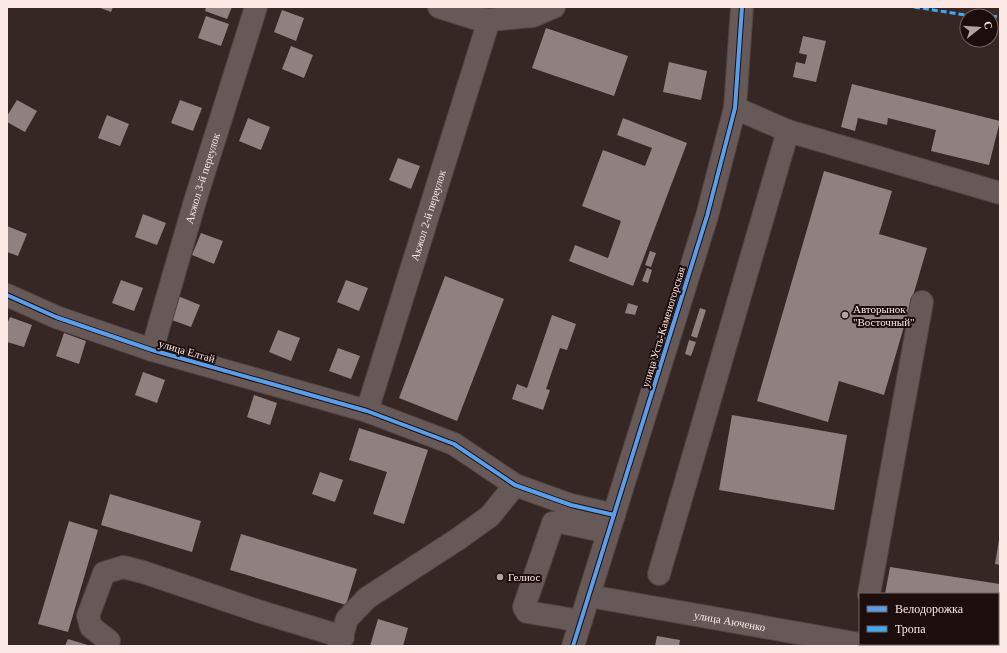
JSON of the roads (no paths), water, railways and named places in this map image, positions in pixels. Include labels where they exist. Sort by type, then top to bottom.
[{"type":"street","name":"Акжол 3-й переулок","points":[[152,350],[195,201],[256,7]]},
{"type":"street","points":[[439,7],[474,18],[489,20],[533,16],[554,7]]},
{"type":"street","name":"улица Усть-Каменогорская","points":[[573,646],[707,216],[735,108],[742,7]]},
{"type":"street","name":"Акжол 2-й переулок","points":[[367,411],[489,20]]},
{"type":"street","points":[[735,108],[788,131],[1000,192]]},
{"type":"street","points":[[659,574],[788,131]]},
{"type":"street","name":"улица Елтай","points":[[7,295],[56,317],[152,350],[367,411],[454,444],[515,485],[571,505],[611,524]]},
{"type":"street","points":[[869,593],[922,302]]},
{"type":"street","points":[[107,646],[108,640],[91,627],[88,616],[104,573],[123,567],[144,572],[341,642],[347,620],[367,598],[458,539],[490,516],[515,485]]},
{"type":"street","points":[[581,621],[527,612],[524,607],[553,523],[611,524]]},
{"type":"street","name":"улица Аюченко","points":[[588,596],[859,644]]},
{"type":"place","name":"Авторынок \"Восточный\"","points":[[845,315]]},
{"type":"place","name":"Гелиос","points":[[500,577]]}]
